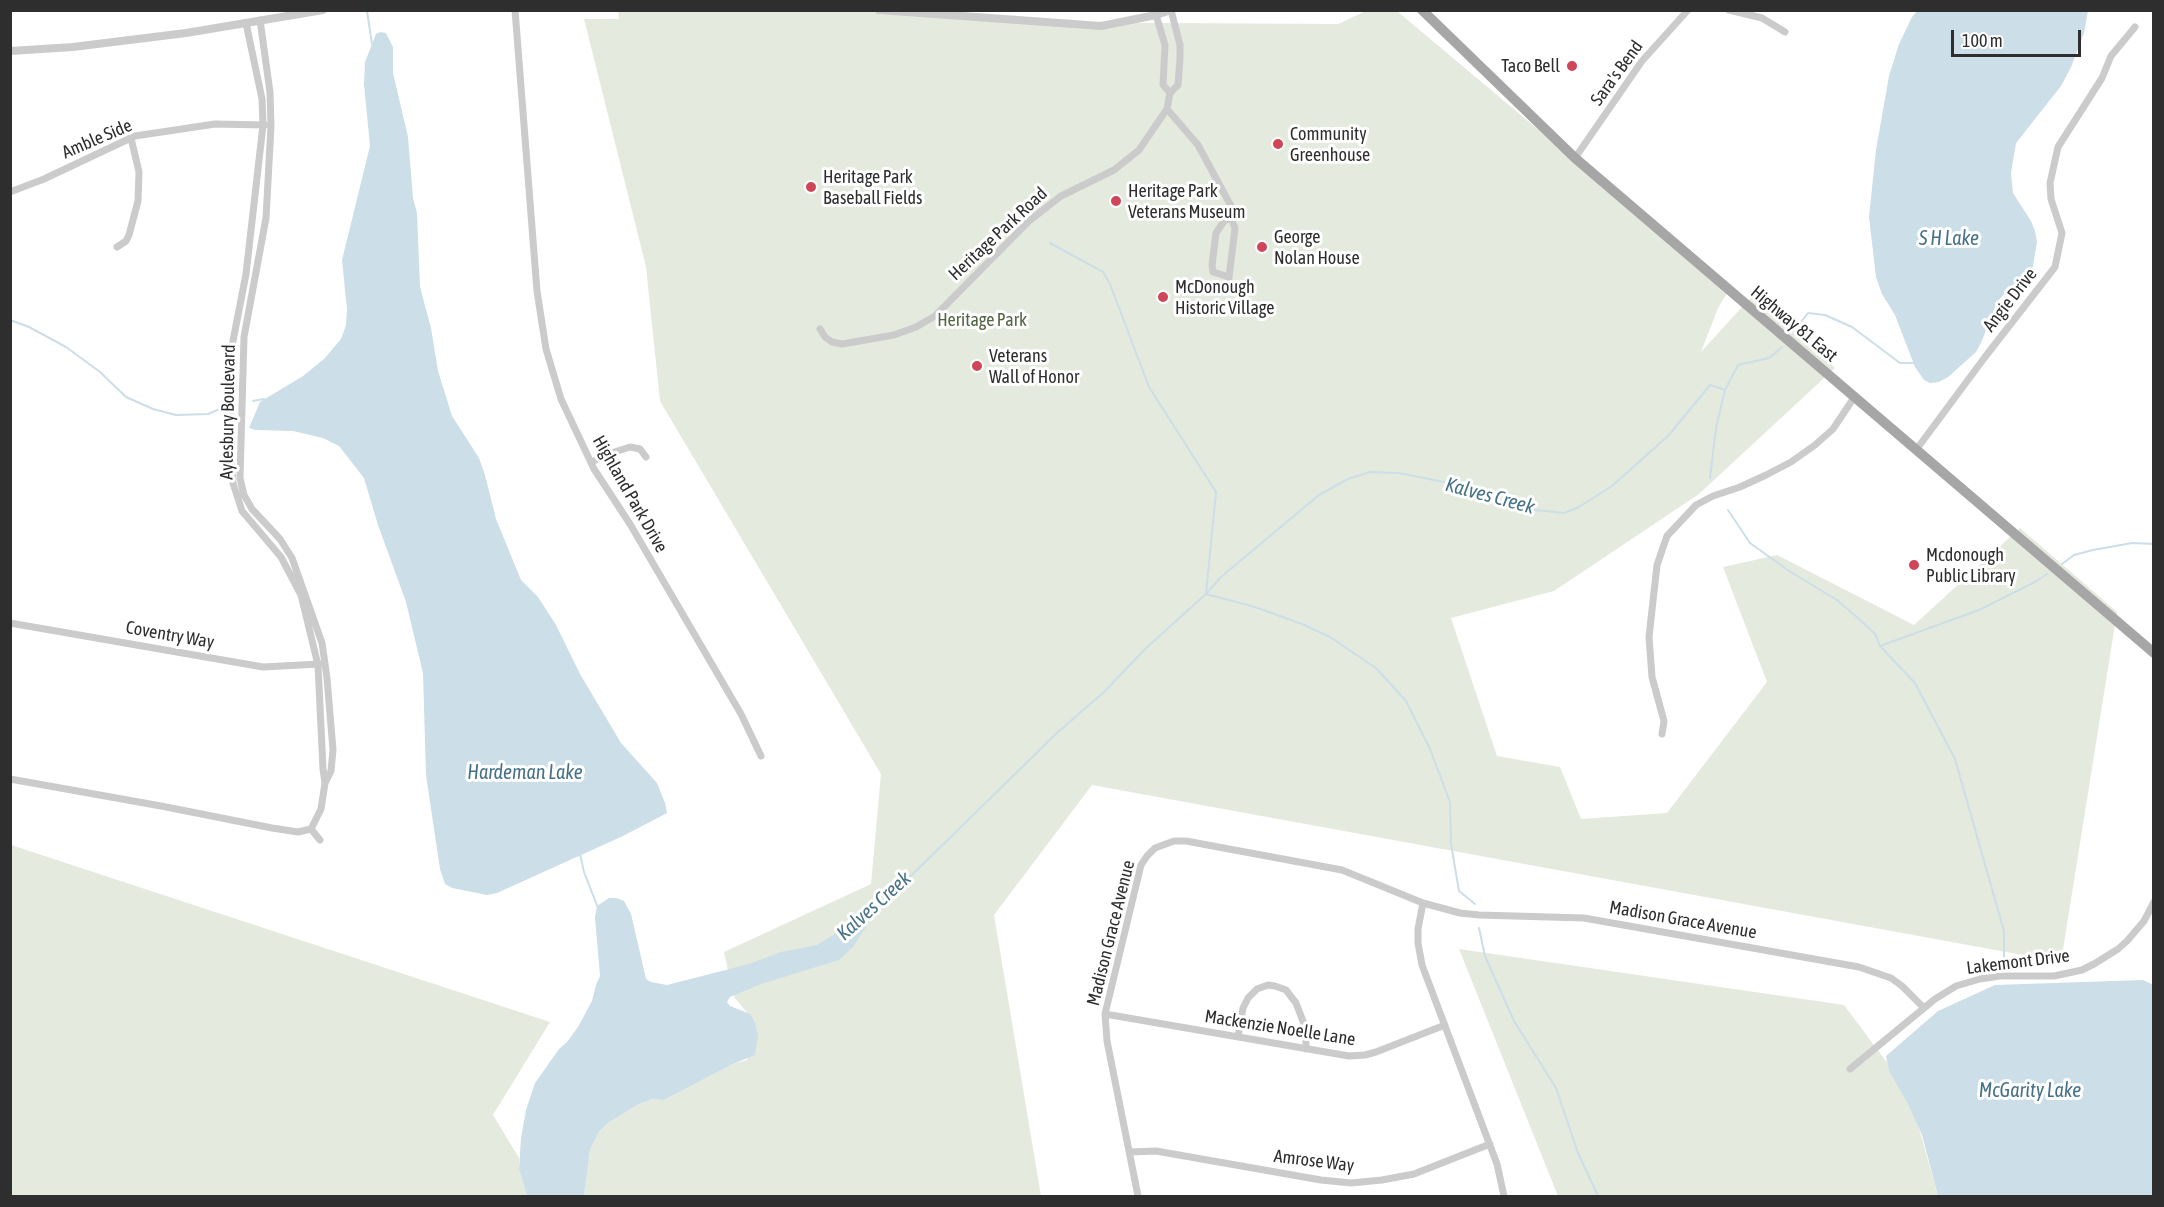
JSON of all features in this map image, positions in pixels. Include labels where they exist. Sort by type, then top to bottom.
[{"type":"main road","name":"Highway 81 East","points":[[1422,10],[1575,158],[2154,653]]},
{"type":"street","points":[[10,51],[107,43],[323,10]]},
{"type":"street","name":"Highland Park Drive","points":[[515,10],[537,291],[544,335],[561,399],[592,462],[741,714],[761,756]]},
{"type":"street","points":[[879,10],[1101,26],[1171,10]]},
{"type":"street","name":"Heritage Park Road","points":[[820,329],[832,342],[842,344],[894,335],[916,327],[935,316],[1029,221],[1060,196],[1114,170],[1139,150],[1167,109],[1170,93],[1178,85],[1180,58],[1171,10]]},
{"type":"street","name":"Sara's Bend","points":[[1575,158],[1642,61],[1688,10]]},
{"type":"street","points":[[1729,10],[1762,18],[1785,32]]},
{"type":"street","name":"Heritage Park Road","points":[[1156,15],[1165,45],[1163,85],[1170,93]]},
{"type":"street","name":"Aylesbury Boulevard","points":[[260,20],[271,97],[246,274],[232,346],[233,391],[229,427],[233,483],[242,511],[281,557],[301,594],[321,664]]},
{"type":"street","name":"Aylesbury Boulevard","points":[[246,23],[267,125],[266,218],[244,337],[240,478],[244,495],[252,509],[283,543],[292,558],[320,638],[321,664],[333,750],[331,771],[325,783],[321,809],[312,829]]},
{"type":"street","name":"Angie Drive","points":[[1916,450],[2055,267],[2062,233],[2051,199],[2050,183],[2058,147],[2102,78],[2111,56],[2135,27]]},
{"type":"street","points":[[1163,41],[1178,38]]},
{"type":"street","points":[[1167,109],[1198,145],[1231,206],[1231,218],[1235,228],[1227,288]]},
{"type":"street","name":"Amble Side","points":[[10,192],[44,179],[131,138],[220,123],[267,125]]},
{"type":"street","points":[[117,247],[126,241],[129,235],[138,201],[139,176],[131,138]]},
{"type":"street","points":[[1229,277],[1213,272],[1212,265],[1219,225],[1231,218]]},
{"type":"street","points":[[1662,734],[1664,721],[1652,677],[1649,637],[1657,565],[1667,536],[1696,505],[1766,475],[1791,462],[1815,445],[1833,429],[1855,396]]},
{"type":"street","points":[[592,462],[630,447],[640,449],[646,457]]},
{"type":"street","name":"Coventry Way","points":[[10,623],[267,667],[321,664]]},
{"type":"street","points":[[10,779],[272,828],[298,832],[312,829],[320,840]]},
{"type":"street","name":"Madison Grace Avenue","points":[[1138,1197],[1107,1041],[1105,1014],[1141,866],[1147,855],[1164,844],[1186,841],[1342,870],[1423,903],[1460,913],[1584,918],[1859,967],[1891,978],[1924,1008]]},
{"type":"street","name":"Lakemont Drive","points":[[1850,1069],[1946,991],[1968,981],[2000,976],[2054,976],[2082,970],[2094,964],[2118,950],[2127,941],[2144,921],[2154,902]]},
{"type":"street","points":[[1423,903],[1418,929],[1419,954],[1490,1144],[1504,1197]]},
{"type":"street","points":[[1238,1037],[1243,1008],[1248,998],[1257,989],[1268,985],[1275,986],[1286,990],[1296,1003],[1306,1029],[1306,1049]]},
{"type":"street","name":"Mackenzie Noelle Lane","points":[[1105,1014],[1349,1056],[1365,1055],[1445,1025]]},
{"type":"street","name":"Amrose Way","points":[[1130,1152],[1156,1151],[1351,1183],[1414,1174],[1490,1144]]},
{"type":"green space","name":"Heritage Park","points":[[618,10],[858,10],[1004,22],[1338,24],[1366,11],[1397,11],[1729,290],[1718,308],[1701,352],[1752,296],[1835,368],[1699,494],[1554,591],[1451,618],[1497,756],[1560,767],[1581,819],[1667,813],[1767,682],[1723,567],[1777,555],[1914,625],[2020,528],[2117,612],[2061,962],[1092,785],[994,915],[1041,1196],[584,1196],[590,1150],[599,1132],[608,1123],[639,1104],[652,1099],[664,1100],[733,1064],[747,1060],[755,1022],[734,997],[724,952],[871,884],[881,774],[660,401],[646,267],[584,19],[619,19]]},
{"type":"green space","points":[[11,845],[550,1022],[493,1115],[519,1158],[519,1169],[527,1196],[11,1196]]},
{"type":"green space","points":[[1459,949],[1844,1005],[1909,1092],[1938,1196],[1558,1196]]},
{"type":"water","name":"S H Lake","points":[[1918,10],[2088,11],[2084,33],[2061,86],[2016,143],[2011,173],[2013,193],[2031,221],[2037,242],[2030,274],[2008,290],[1997,302],[1976,352],[1948,377],[1939,382],[1930,383],[1924,380],[1915,367],[1895,315],[1882,294],[1876,277],[1869,217],[1876,150],[1889,76],[1899,44],[1912,17]]},
{"type":"water","name":"Hardeman Lake","points":[[386,33],[393,47],[393,73],[408,137],[413,198],[417,213],[420,287],[431,328],[438,371],[452,416],[479,458],[496,519],[521,580],[538,597],[556,625],[580,674],[621,743],[657,783],[667,813],[623,836],[497,893],[487,895],[452,888],[445,884],[440,869],[426,775],[423,673],[406,602],[378,525],[364,478],[339,446],[323,438],[293,431],[249,428],[260,402],[303,376],[324,359],[341,339],[346,325],[347,309],[342,260],[370,146],[364,84],[365,62],[376,34]]},
{"type":"water","points":[[609,898],[624,901],[631,914],[646,979],[667,985],[749,964],[781,952],[817,945],[838,932],[872,899],[881,899],[880,905],[853,947],[839,960],[761,984],[730,997],[727,1002],[730,1006],[750,1014],[755,1022],[758,1036],[755,1055],[664,1100],[652,1099],[639,1104],[608,1123],[599,1132],[590,1150],[584,1196],[527,1196],[519,1169],[526,1110],[535,1083],[578,1027],[592,1001],[600,976],[595,917],[597,906]]},
{"type":"water","name":"McGarity Lake","points":[[2143,980],[2154,985],[2153,1196],[1938,1196],[1922,1135],[1889,1071],[1886,1056],[1938,1011],[1995,985]]},
{"type":"waterway","points":[[367,11],[372,44]]},
{"type":"waterway","name":"Kalves Creek","points":[[1050,243],[1103,272],[1110,284],[1149,387],[1216,492],[1206,594]]},
{"type":"waterway","name":"Kalves Creek","points":[[1794,331],[1808,313],[1825,315],[1852,327],[1900,363],[1915,363]]},
{"type":"waterway","points":[[10,320],[29,327],[66,347],[100,372],[126,397],[153,409],[176,415],[208,414],[227,406]]},
{"type":"waterway","points":[[1710,478],[1716,428],[1725,390],[1738,365],[1769,358],[1782,347]]},
{"type":"waterway","name":"Kalves Creek","points":[[877,909],[1057,733],[1104,692],[1145,649],[1206,594],[1221,577],[1319,495],[1348,479],[1370,472],[1399,473],[1444,482],[1526,509],[1564,513],[1579,507],[1612,486],[1668,436],[1710,385],[1725,390]]},
{"type":"waterway","points":[[253,401],[264,399]]},
{"type":"waterway","points":[[1728,510],[1750,543],[1789,571],[1837,600],[1875,634],[1880,646],[1915,683],[1955,759],[2004,931],[2004,960],[2007,965]]},
{"type":"waterway","points":[[2062,564],[2074,555],[2093,550],[2132,543],[2154,544]]},
{"type":"waterway","points":[[1880,646],[1979,610],[2047,574]]},
{"type":"waterway","points":[[1206,594],[1255,607],[1330,637],[1376,668],[1406,701],[1430,749],[1450,802],[1451,844],[1459,891],[1475,904]]},
{"type":"waterway","points":[[580,854],[584,872],[598,908]]},
{"type":"waterway","points":[[1479,928],[1485,956],[1514,1021],[1556,1088],[1578,1153],[1598,1196]]},
{"type":"place","name":"Taco Bell","points":[[1572,66]]},
{"type":"place","name":"Community Greenhouse","points":[[1278,144]]},
{"type":"place","name":"Heritage Park Baseball Fields","points":[[811,187]]},
{"type":"place","name":"Heritage Park Veterans Museum","points":[[1116,201]]},
{"type":"place","name":"George Nolan House","points":[[1262,247]]},
{"type":"place","name":"McDonough Historic Village","points":[[1163,297]]},
{"type":"place","name":"Veterans Wall of Honor","points":[[977,366]]},
{"type":"place","name":"Mcdonough Public Library","points":[[1914,565]]}]
